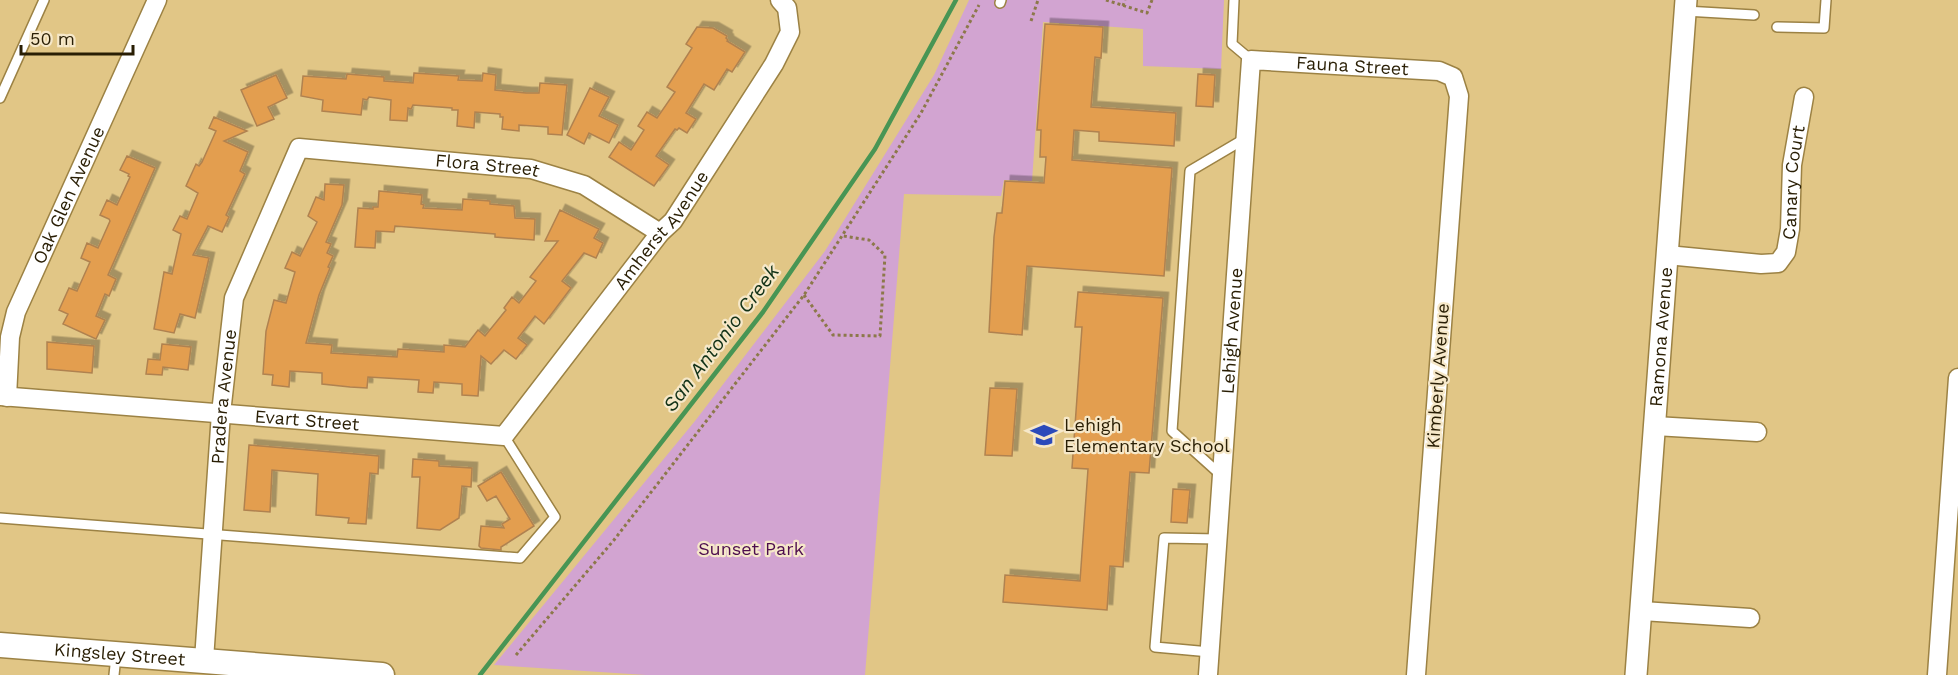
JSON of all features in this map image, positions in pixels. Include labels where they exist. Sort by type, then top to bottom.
[{"type":"main road","name":"Kingsley Street","points":[[0,645],[115,664],[204,660],[382,675]]},
{"type":"street","name":"Oak Glen Avenue","points":[[3,397],[10,337],[16,312],[157,0]]},
{"type":"street","name":"Amherst Avenue","points":[[504,436],[660,233],[673,221],[774,64],[790,32],[783,4]]},
{"type":"street","name":"Ramona Avenue","points":[[1636,675],[1685,5]]},
{"type":"street","name":"Fauna Street","points":[[1251,60],[1439,71],[1453,78]]},
{"type":"street","name":"Lehigh Avenue","points":[[1208,675],[1251,60]]},
{"type":"street","name":"Kimberly Avenue","points":[[1416,675],[1459,96],[1453,78]]},
{"type":"street","name":"Canary Court","points":[[1667,255],[1761,264],[1778,263],[1786,252],[1790,229],[1792,165],[1804,97]]},
{"type":"street","name":"Flora Street","points":[[299,148],[531,169],[584,185],[660,233]]},
{"type":"street","name":"Pradera Avenue","points":[[204,660],[222,413],[234,298],[299,148]]},
{"type":"street","points":[[1937,675],[1958,378]]},
{"type":"street","name":"Evart Street","points":[[3,397],[504,436]]},
{"type":"street","points":[[1655,426],[1757,432]]},
{"type":"street","points":[[1642,611],[1750,618]]},
{"type":"lane","points":[[0,98],[44,0]]},
{"type":"lane","points":[[1234,0],[1232,44],[1251,60]]},
{"type":"lane","points":[[1777,27],[1824,28],[1826,0]]},
{"type":"lane","points":[[1685,5],[1754,15]]},
{"type":"lane","points":[[1222,476],[1172,431],[1190,171],[1246,138]]},
{"type":"lane","points":[[0,518],[520,558],[555,517],[504,436]]},
{"type":"lane","points":[[1210,652],[1155,647],[1164,538],[1218,539]]},
{"type":"path","points":[[1031,21],[1038,0]]},
{"type":"path","points":[[1106,0],[1147,13],[1152,0]]},
{"type":"path","points":[[1123,6],[1125,0]]},
{"type":"path","points":[[516,656],[614,540],[804,295],[921,113],[980,5]]},
{"type":"path","points":[[804,295],[833,335],[880,336],[885,255],[869,240],[843,236]]},
{"type":"green space","name":"Sunset Park","points":[[969,0],[1224,0],[1221,69],[1143,66],[1143,29],[1043,22],[1032,181],[1004,180],[1001,196],[904,194],[865,675],[646,675],[494,665],[695,421],[825,251],[934,75]]},
{"type":"building","points":[[1045,24],[1103,27],[1101,58],[1095,57],[1091,107],[1176,113],[1174,146],[1099,141],[1099,132],[1074,130],[1072,160],[1172,168],[1164,276],[1027,266],[1022,335],[989,332],[994,237],[997,213],[1002,213],[1005,181],[1044,183],[1046,157],[1040,157],[1041,130],[1037,130]]},
{"type":"building","points":[[697,27],[713,28],[727,36],[727,41],[745,52],[732,72],[727,69],[714,90],[704,84],[686,113],[696,119],[687,133],[679,128],[675,129],[656,156],[669,165],[654,186],[609,157],[619,142],[631,150],[644,130],[638,126],[647,112],[657,118],[675,92],[667,87],[692,48],[686,44]]},
{"type":"building","points":[[414,73],[459,76],[458,80],[482,81],[483,73],[496,75],[495,90],[526,93],[539,93],[540,83],[567,85],[562,135],[548,134],[548,127],[519,125],[519,131],[502,129],[503,117],[500,117],[500,114],[475,112],[474,128],[457,126],[458,110],[452,110],[452,108],[413,105],[411,109],[408,108],[407,121],[390,120],[391,100],[369,97],[367,100],[363,99],[361,115],[322,111],[323,100],[301,96],[303,76],[346,79],[347,74],[384,77],[384,81],[413,83]]},
{"type":"building","points":[[1198,74],[1215,75],[1213,107],[1196,106]]},
{"type":"building","points":[[276,75],[287,98],[268,107],[274,119],[257,126],[241,90]]},
{"type":"building","points":[[590,88],[609,97],[599,116],[618,125],[609,143],[589,133],[584,144],[567,135]]},
{"type":"building","points":[[214,117],[247,131],[224,141],[248,152],[240,171],[245,174],[226,215],[229,217],[222,232],[208,226],[193,255],[209,258],[195,318],[180,314],[174,333],[154,329],[164,272],[172,274],[181,234],[173,230],[180,216],[187,219],[198,193],[186,186],[196,164],[199,166],[202,162],[216,131],[209,128]]},
{"type":"building","points":[[127,156],[155,168],[108,275],[116,279],[109,296],[105,294],[96,316],[105,320],[96,339],[63,324],[68,314],[59,310],[69,288],[77,291],[90,262],[81,258],[87,243],[98,248],[110,221],[100,215],[107,200],[117,205],[130,177],[129,174],[120,170]]},
{"type":"building","points":[[325,184],[344,185],[342,205],[326,242],[331,244],[327,253],[333,256],[319,295],[306,343],[332,345],[331,353],[397,357],[398,349],[444,352],[444,345],[465,347],[478,330],[485,336],[506,310],[504,308],[512,297],[519,303],[536,281],[530,277],[558,241],[545,241],[560,210],[599,229],[594,238],[603,243],[596,258],[584,253],[562,281],[571,288],[544,324],[535,316],[518,338],[527,345],[516,359],[504,350],[491,364],[481,356],[478,396],[462,395],[462,384],[434,382],[433,393],[418,392],[419,380],[368,377],[367,388],[350,387],[322,384],[322,373],[290,371],[289,387],[272,385],[273,375],[263,374],[266,331],[274,300],[286,303],[295,272],[285,268],[292,252],[300,256],[317,222],[308,216],[316,197],[324,200]]},
{"type":"building","points":[[379,191],[422,195],[423,208],[462,210],[463,199],[514,206],[515,218],[535,219],[534,240],[495,237],[495,234],[395,226],[394,232],[376,231],[375,248],[355,247],[358,208],[378,207]]},
{"type":"building","points":[[1078,292],[1163,298],[1149,473],[1130,472],[1123,567],[1110,566],[1107,610],[1003,602],[1005,575],[1080,581],[1088,469],[1072,468],[1082,327],[1075,327]]},
{"type":"building","points":[[47,342],[94,346],[92,373],[47,369]]},
{"type":"building","points":[[162,344],[191,347],[188,370],[163,367],[162,375],[146,374],[148,359],[160,360]]},
{"type":"building","points":[[990,388],[1017,389],[1012,456],[985,455]]},
{"type":"building","points":[[249,445],[379,456],[378,474],[370,473],[366,524],[348,523],[349,518],[316,515],[318,474],[272,470],[270,512],[244,510]]},
{"type":"building","points":[[413,459],[439,461],[439,466],[472,468],[471,487],[462,486],[459,518],[440,530],[417,528],[420,477],[412,477]]},
{"type":"building","points":[[501,472],[534,526],[501,547],[501,550],[481,548],[479,546],[481,526],[504,528],[502,524],[510,519],[496,496],[487,501],[478,486]]},
{"type":"building","points":[[1173,489],[1190,490],[1187,523],[1171,522]]},
{"type":"waterway","name":"San Antonio Creek","points":[[480,675],[763,312],[875,149],[956,0]]},
{"type":"place","name":"Lehigh Elementary School","points":[[1044,435]]}]
